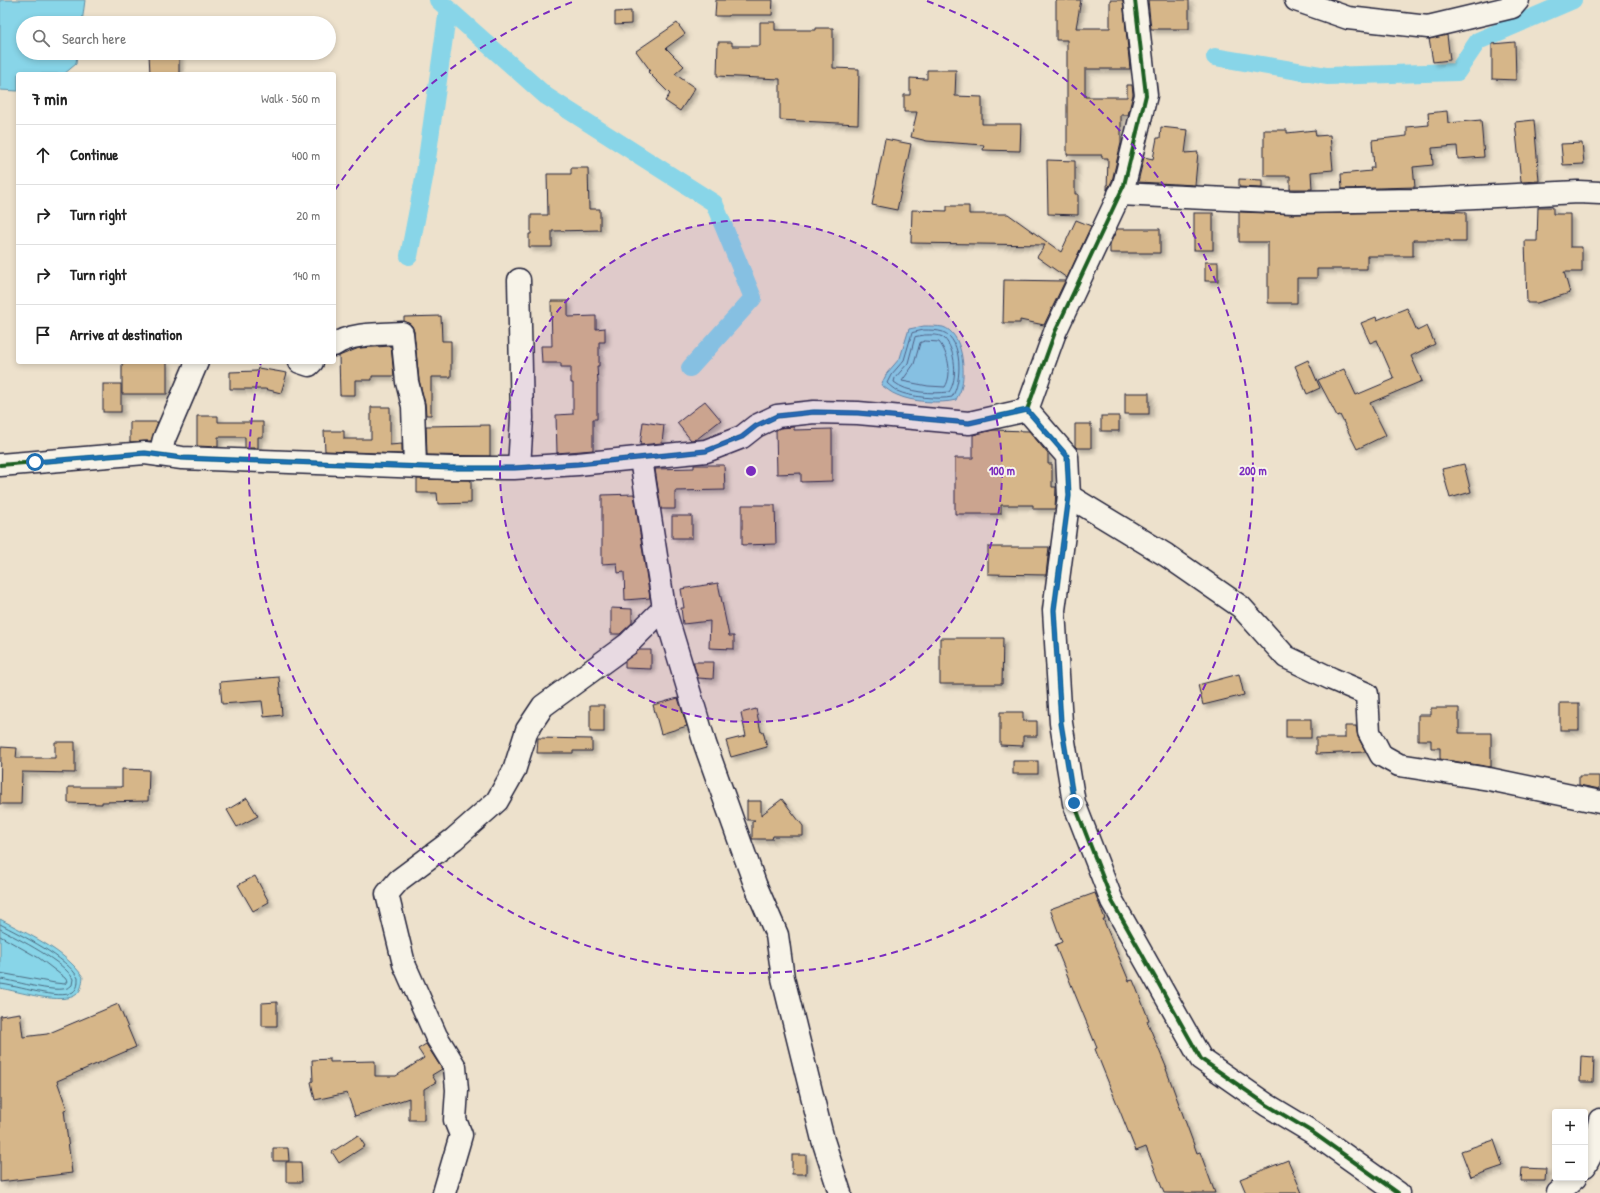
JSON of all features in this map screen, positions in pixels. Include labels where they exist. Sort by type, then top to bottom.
[{"type":"street","points":[[1027,410],[1055,332],[1124,185],[1146,95],[1135,0]]},
{"type":"street","points":[[1296,0],[1348,18],[1428,27],[1512,7],[1518,0]]},
{"type":"street","points":[[1119,194],[1295,202],[1416,200],[1578,192],[1600,193]]},
{"type":"street","points":[[519,280],[522,418],[519,467]]},
{"type":"street","points":[[336,344],[341,340],[374,335],[402,333],[407,382],[413,406],[415,466]]},
{"type":"street","points":[[160,455],[164,439],[196,364]]},
{"type":"street","points":[[0,465],[145,453],[182,458],[415,466],[519,467],[578,464],[641,459],[706,451],[742,437],[756,426],[777,416],[814,412],[858,413],[969,423],[1027,410]]},
{"type":"street","points":[[1027,410],[1067,456],[1069,496],[1054,610],[1061,723],[1074,803],[1112,901],[1201,1059],[1267,1105],[1312,1132],[1398,1193]]},
{"type":"street","points":[[641,459],[664,608],[705,744],[755,884],[777,935],[783,978],[823,1140],[840,1193]]},
{"type":"street","points":[[1069,496],[1166,555],[1241,607],[1286,656],[1332,679],[1367,694],[1369,732],[1381,755],[1399,765],[1489,779],[1600,802]]},
{"type":"street","points":[[444,1193],[461,1135],[456,1120],[457,1090],[455,1067],[436,1036],[404,964],[387,894],[399,880],[454,839],[497,801],[514,771],[527,730],[543,706],[628,644],[664,608]]},
{"type":"street","points":[[1588,1160],[1594,1149],[1600,1120]]},
{"type":"street","points":[[1558,1193],[1572,1181]]},
{"type":"water","points":[[0,0],[85,0],[83,16],[16,16],[16,60],[76,60],[76,64],[66,72],[16,72],[16,91],[0,90]]},
{"type":"water","points":[[924,326],[943,327],[950,331],[959,345],[963,363],[963,373],[961,389],[956,400],[934,402],[918,401],[895,394],[881,385],[887,373],[900,358],[909,329]]},
{"type":"water","points":[[0,919],[56,951],[75,967],[83,977],[79,992],[71,997],[62,999],[40,997],[0,988]]},
{"type":"building","points":[[716,0],[773,0],[772,15],[715,16]]},
{"type":"building","points":[[1056,0],[1081,0],[1076,28],[1110,28],[1110,0],[1123,0],[1130,69],[1085,69],[1085,97],[1127,97],[1127,85],[1132,85],[1133,94],[1128,115],[1121,115],[1121,143],[1112,181],[1107,190],[1108,158],[1102,158],[1102,155],[1067,155],[1067,40],[1056,40]]},
{"type":"building","points":[[1148,0],[1189,0],[1189,29],[1151,29]]},
{"type":"building","points":[[631,11],[631,24],[615,25],[615,12]]},
{"type":"building","points":[[760,22],[775,22],[775,30],[816,30],[816,28],[833,28],[833,68],[859,69],[858,124],[780,120],[780,79],[717,76],[718,42],[732,42],[732,46],[760,46]]},
{"type":"building","points":[[677,23],[685,34],[666,48],[684,66],[675,74],[695,88],[680,111],[665,101],[670,94],[648,72],[650,70],[636,51]]},
{"type":"building","points":[[1447,35],[1450,60],[1433,62],[1429,39]]},
{"type":"building","points":[[1515,42],[1516,80],[1492,79],[1492,44]]},
{"type":"building","points":[[149,60],[179,60],[179,72],[150,72]]},
{"type":"building","points":[[927,70],[956,70],[955,96],[982,97],[982,124],[1021,124],[1020,151],[983,150],[984,145],[927,141],[911,137],[917,112],[904,112],[904,95],[910,95],[910,78],[927,79]]},
{"type":"building","points":[[1447,111],[1448,123],[1481,120],[1484,157],[1458,159],[1457,146],[1432,148],[1433,165],[1413,167],[1415,187],[1342,189],[1341,174],[1371,171],[1370,168],[1374,168],[1372,140],[1407,136],[1407,127],[1429,125],[1428,113]]},
{"type":"building","points":[[1534,120],[1539,181],[1521,182],[1515,122]]},
{"type":"building","points":[[1161,127],[1188,130],[1185,153],[1198,152],[1195,185],[1138,182],[1144,157],[1153,159],[1157,138],[1160,138]]},
{"type":"building","points":[[1264,130],[1287,130],[1287,133],[1315,130],[1316,136],[1330,135],[1333,170],[1311,172],[1312,189],[1290,189],[1290,176],[1264,176]]},
{"type":"building","points":[[885,139],[911,144],[897,210],[872,205]]},
{"type":"building","points":[[1582,143],[1584,164],[1563,165],[1561,144]]},
{"type":"building","points":[[1047,160],[1075,161],[1075,194],[1078,194],[1078,215],[1048,214]]},
{"type":"building","points":[[571,168],[588,168],[589,209],[600,209],[600,230],[552,231],[552,247],[529,247],[531,215],[548,215],[547,174],[571,174]]},
{"type":"building","points":[[1239,179],[1262,180],[1262,188],[1239,187]]},
{"type":"building","points":[[947,206],[969,206],[969,214],[1008,214],[1061,252],[1076,220],[1091,226],[1067,278],[1037,257],[1045,245],[911,243],[912,210],[947,211]]},
{"type":"building","points":[[1538,207],[1553,207],[1553,214],[1570,214],[1570,247],[1582,247],[1582,272],[1564,272],[1570,293],[1537,303],[1527,303],[1525,241],[1537,241]]},
{"type":"building","points":[[1444,211],[1466,212],[1466,242],[1450,242],[1450,240],[1413,240],[1413,256],[1367,256],[1367,269],[1317,269],[1317,278],[1297,278],[1297,303],[1268,303],[1268,242],[1239,242],[1239,212],[1295,214]]},
{"type":"building","points":[[1194,213],[1213,213],[1213,250],[1194,250]]},
{"type":"building","points":[[1117,229],[1160,229],[1160,253],[1110,253],[1110,244]]},
{"type":"building","points":[[1205,262],[1218,262],[1218,281],[1205,281]]},
{"type":"building","points":[[1004,280],[1065,281],[1044,325],[1020,320],[1020,323],[1003,323]]},
{"type":"building","points":[[551,301],[568,301],[568,317],[596,316],[596,329],[605,328],[605,342],[599,342],[599,366],[597,366],[597,419],[593,419],[593,450],[557,453],[556,415],[573,414],[573,383],[571,383],[571,367],[561,367],[561,363],[542,363],[541,346],[552,346]]},
{"type":"building","points":[[1407,308],[1417,331],[1427,326],[1435,344],[1411,356],[1422,381],[1370,403],[1386,435],[1357,449],[1340,415],[1337,416],[1318,380],[1344,369],[1356,395],[1394,379],[1377,340],[1370,343],[1361,323],[1376,317],[1377,320]]},
{"type":"building","points":[[441,316],[442,341],[451,341],[451,377],[431,377],[431,415],[426,415],[425,403],[419,380],[414,332],[412,326],[404,321],[404,317]]},
{"type":"building","points":[[391,346],[394,376],[372,376],[372,380],[355,380],[355,395],[340,395],[339,356],[359,348]]},
{"type":"building","points":[[1308,360],[1320,388],[1307,394],[1295,366]]},
{"type":"building","points":[[122,364],[167,364],[167,394],[122,394]]},
{"type":"building","points":[[258,368],[287,373],[281,393],[265,389],[230,389],[230,372],[257,371]]},
{"type":"building","points":[[103,384],[121,384],[121,412],[103,412]]},
{"type":"building","points":[[1125,393],[1149,393],[1149,414],[1125,414]]},
{"type":"building","points":[[705,401],[721,420],[697,439],[691,440],[677,423]]},
{"type":"building","points":[[371,407],[390,407],[390,445],[402,444],[402,454],[325,451],[324,431],[344,431],[344,439],[371,439]]},
{"type":"building","points":[[197,416],[218,416],[218,422],[263,422],[263,437],[258,437],[258,448],[245,448],[245,437],[218,437],[218,447],[197,446]]},
{"type":"building","points":[[1101,416],[1119,416],[1119,431],[1101,431]]},
{"type":"building","points":[[130,422],[158,422],[151,441],[130,442]]},
{"type":"building","points":[[643,422],[664,425],[662,443],[640,445]]},
{"type":"building","points":[[1075,424],[1091,424],[1091,448],[1077,448],[1075,446]]},
{"type":"building","points":[[490,425],[490,456],[427,455],[426,426]]},
{"type":"building","points":[[794,427],[794,430],[832,429],[832,481],[801,482],[801,473],[777,474],[776,430],[780,428]]},
{"type":"building","points":[[993,430],[1029,431],[1048,454],[1048,464],[1052,464],[1052,487],[1056,487],[1055,509],[1033,509],[1033,505],[1001,505],[1001,514],[955,514],[955,458],[973,458],[973,435]]},
{"type":"building","points":[[1464,464],[1471,492],[1450,498],[1442,469]]},
{"type":"building","points":[[694,465],[724,465],[725,490],[675,491],[675,509],[661,509],[655,469],[694,468]]},
{"type":"building","points":[[417,479],[471,480],[471,503],[438,504],[437,493],[417,493]]},
{"type":"building","points":[[634,494],[650,598],[625,600],[624,572],[618,573],[617,563],[602,564],[602,495]]},
{"type":"building","points":[[742,505],[775,505],[776,544],[742,545]]},
{"type":"building","points":[[672,516],[692,516],[692,538],[672,538]]},
{"type":"building","points":[[988,547],[1049,547],[1046,575],[988,574]]},
{"type":"building","points":[[718,583],[729,636],[734,636],[734,649],[709,648],[710,621],[683,624],[681,608],[684,608],[681,589]]},
{"type":"building","points":[[611,608],[632,609],[632,623],[620,634],[611,634]]},
{"type":"building","points":[[940,638],[1003,638],[1002,684],[940,684]]},
{"type":"building","points":[[639,650],[651,650],[651,669],[625,668],[625,661]]},
{"type":"building","points":[[693,662],[714,662],[713,679],[698,678]]},
{"type":"building","points":[[1239,674],[1244,695],[1203,705],[1198,685]]},
{"type":"building","points":[[279,677],[282,715],[264,717],[262,701],[222,704],[220,682]]},
{"type":"building","points":[[678,698],[687,726],[661,734],[653,705]]},
{"type":"building","points":[[1560,703],[1579,703],[1579,730],[1560,730]]},
{"type":"building","points":[[590,705],[604,705],[604,732],[590,732]]},
{"type":"building","points":[[1431,708],[1459,708],[1459,733],[1491,733],[1491,767],[1440,759],[1440,748],[1431,748],[1431,740],[1418,740],[1418,715],[1431,715]]},
{"type":"building","points":[[756,709],[761,732],[763,731],[767,747],[731,757],[726,741],[746,736],[741,713]]},
{"type":"building","points":[[1000,712],[1023,712],[1023,721],[1037,721],[1037,736],[1023,736],[1023,746],[1000,745]]},
{"type":"building","points":[[1286,719],[1311,719],[1311,738],[1286,738]]},
{"type":"building","points":[[1345,726],[1356,726],[1358,737],[1366,752],[1316,754],[1316,738],[1345,738]]},
{"type":"building","points":[[538,738],[592,739],[592,751],[573,751],[573,753],[537,753]]},
{"type":"building","points":[[55,742],[75,742],[75,773],[22,772],[21,804],[0,804],[1,747],[17,748],[16,758],[55,758]]},
{"type":"building","points":[[1013,761],[1038,761],[1038,774],[1013,774]]},
{"type":"building","points":[[122,769],[149,770],[148,801],[102,802],[102,804],[68,803],[68,787],[122,787]]},
{"type":"building","points":[[1579,776],[1600,776],[1600,789],[1579,785]]},
{"type":"building","points":[[247,798],[258,816],[237,827],[227,810]]},
{"type":"building","points":[[782,799],[803,826],[803,836],[773,836],[772,839],[752,839],[752,822],[755,820],[747,820],[747,801],[761,801],[761,815]]},
{"type":"building","points":[[255,876],[269,902],[253,911],[238,885]]},
{"type":"building","points":[[1095,893],[1105,919],[1103,919],[1129,981],[1133,980],[1149,1020],[1147,1021],[1167,1069],[1197,1153],[1200,1152],[1215,1193],[1164,1193],[1146,1147],[1136,1151],[1095,1049],[1097,1048],[1055,945],[1062,942],[1050,909]]},
{"type":"building","points":[[277,1002],[277,1026],[262,1026],[262,1003]]},
{"type":"building","points":[[118,1004],[136,1047],[57,1081],[67,1109],[64,1110],[72,1173],[0,1182],[0,1016],[20,1013],[23,1037],[47,1034]]},
{"type":"building","points":[[426,1044],[442,1069],[432,1075],[436,1082],[424,1089],[424,1120],[409,1120],[409,1098],[355,1116],[347,1093],[315,1100],[311,1082],[313,1081],[312,1060],[330,1059],[330,1062],[375,1061],[375,1076],[396,1076],[424,1058],[418,1049]]},
{"type":"building","points":[[1581,1056],[1594,1057],[1593,1082],[1580,1082]]},
{"type":"building","points":[[358,1135],[365,1146],[339,1163],[332,1152]]},
{"type":"building","points":[[1494,1140],[1503,1166],[1471,1177],[1461,1151]]},
{"type":"building","points":[[273,1148],[288,1148],[289,1161],[273,1161]]},
{"type":"building","points":[[792,1155],[806,1155],[806,1174],[792,1174]]},
{"type":"building","points":[[1288,1160],[1302,1193],[1246,1193],[1240,1179]]},
{"type":"building","points":[[286,1162],[301,1162],[302,1182],[286,1182]]},
{"type":"building","points":[[1522,1168],[1546,1169],[1545,1181],[1521,1181]]},
{"type":"waterway","points":[[438,0],[546,96],[714,203],[753,298],[690,368]]},
{"type":"waterway","points":[[1215,57],[1327,76],[1457,72],[1478,41],[1573,0]]},
{"type":"waterway","points":[[409,256],[425,173],[448,9]]},
{"type":"cycle path","points":[[1135,0],[1146,95],[1124,185],[1055,332],[1027,410],[1067,456],[1069,496],[1054,610],[1061,723],[1074,803],[1112,901],[1201,1059],[1267,1105],[1312,1132],[1398,1193]]},
{"type":"cycle path","points":[[0,465],[145,453],[182,458],[451,468],[514,468],[578,464],[706,451],[742,437],[756,426],[777,416],[814,412],[858,413],[969,423],[1027,410]]},
{"type":"route","points":[[35,462],[145,453],[182,458],[451,468],[514,468],[641,459],[706,451],[742,437],[756,426],[777,416],[814,412],[858,413],[969,423],[1027,410],[1067,456],[1069,496],[1054,610],[1061,723],[1074,803]]}]
